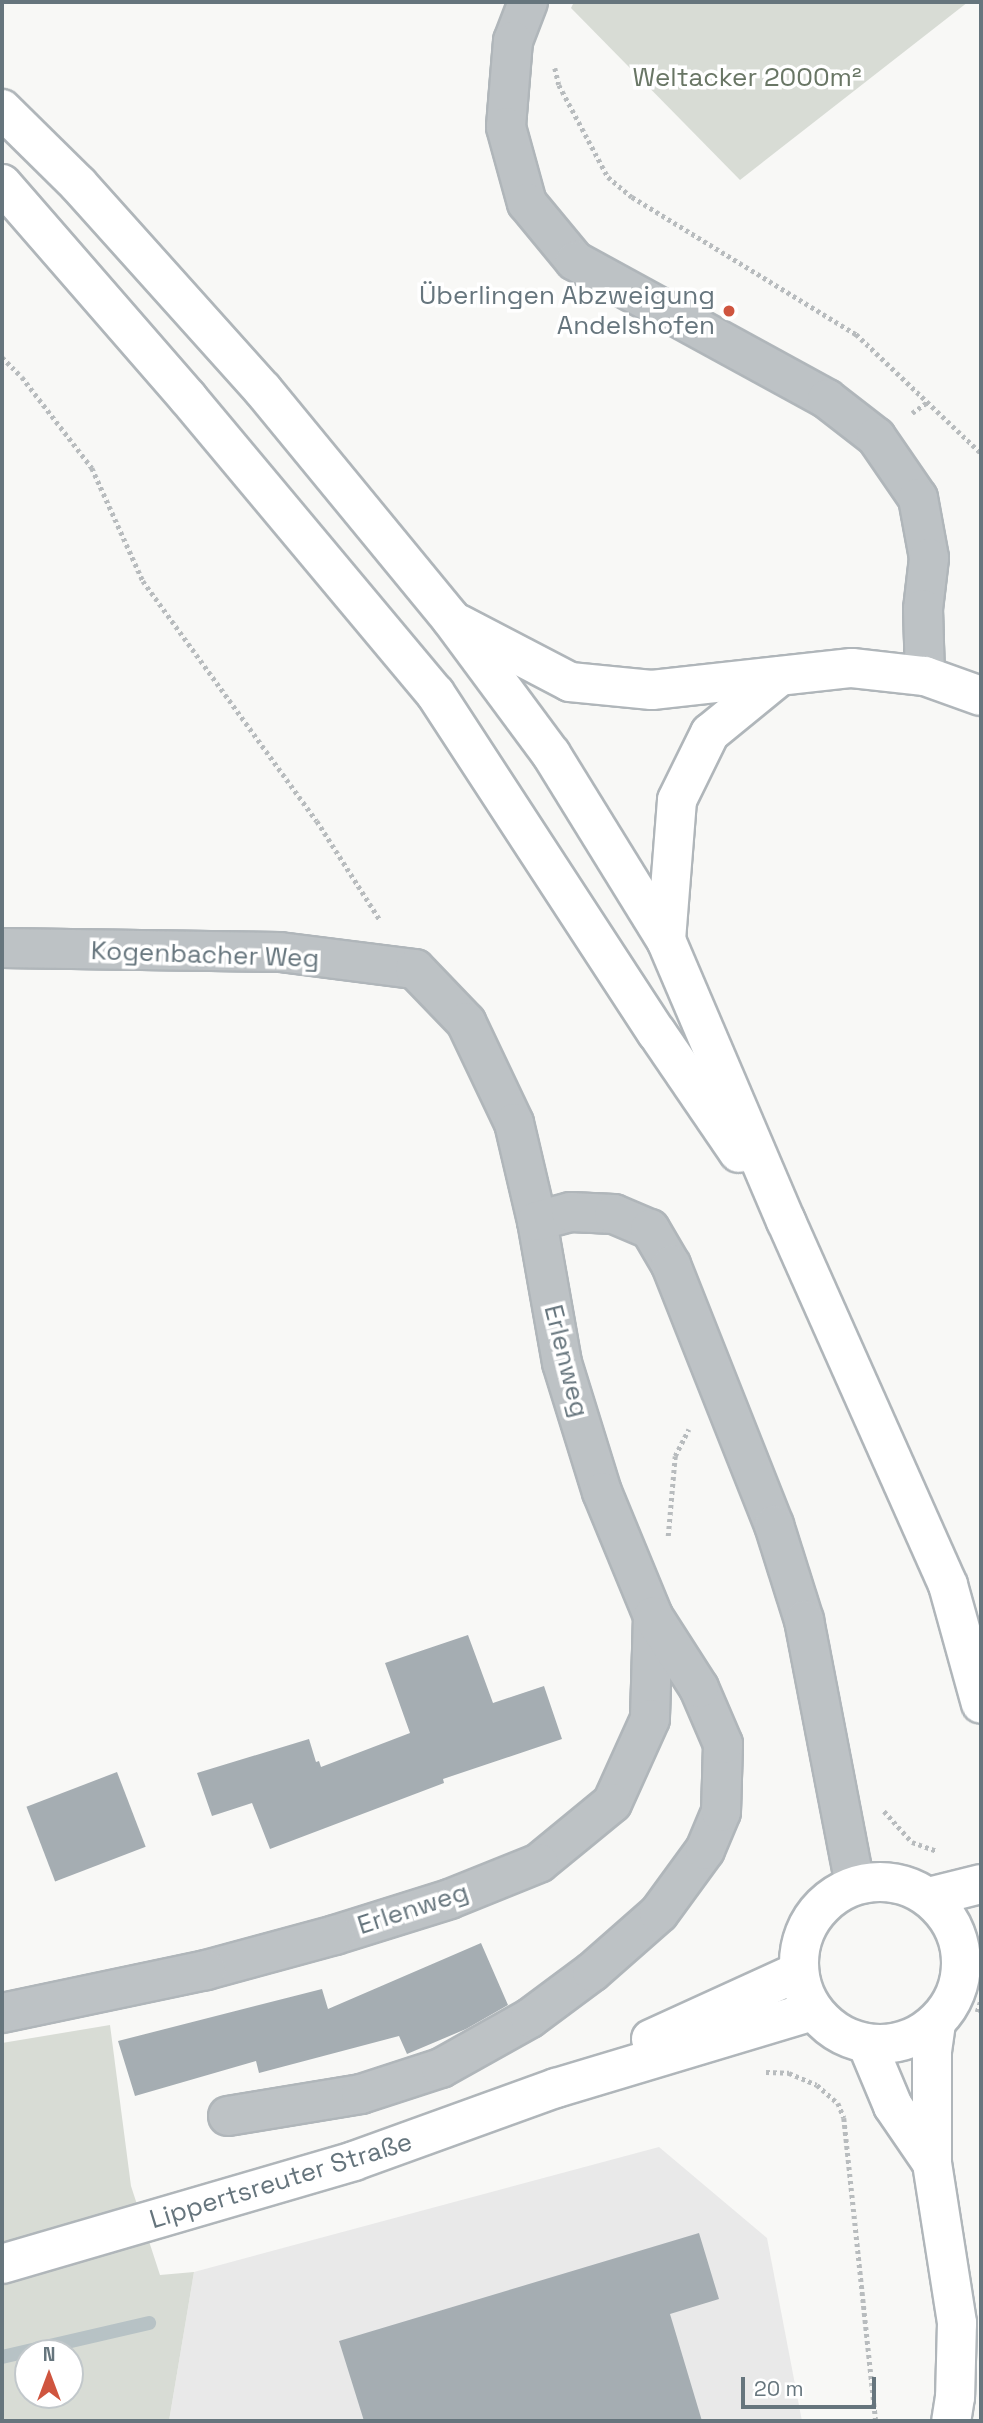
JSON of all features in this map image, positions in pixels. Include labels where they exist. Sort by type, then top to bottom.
[{"type":"main road","points":[[2,109],[78,184],[263,390],[451,620],[551,754],[666,940],[786,1221],[948,1585],[981,1704]]},
{"type":"main road","points":[[2,184],[188,398],[435,693],[657,1033],[786,1221]]},
{"type":"main road","points":[[451,620],[570,682],[652,690],[852,668],[925,676],[981,696]]},
{"type":"main road","points":[[666,940],[677,800],[710,733],[780,676]]},
{"type":"main road","points":[[877,1882],[904,1885],[929,1897],[971,1946],[957,1991],[948,2008],[936,2023],[915,2037],[892,2044],[867,2044],[847,2038],[828,2027],[813,2011],[803,1993],[798,1972],[802,1939],[818,1909],[834,1894],[855,1885],[877,1882]]},
{"type":"main road","points":[[929,1897],[981,1884]]},
{"type":"main road","name":"Lippertsreuter Straße","points":[[556,2088],[609,2059],[798,1972]]},
{"type":"main road","name":"Lippertsreuter Straße","points":[[2,2264],[354,2161],[556,2088],[813,2011]]},
{"type":"main road","points":[[936,2023],[932,2053],[932,2163],[957,2323],[955,2397],[951,2421]]},
{"type":"main road","points":[[867,2044],[893,2106],[932,2163]]},
{"type":"street","points":[[525,9],[513,41],[506,127],[527,203],[575,261],[827,399],[876,437],[918,499],[929,558],[923,609],[925,676]]},
{"type":"street","name":"Kogenbacher Weg","points":[[2,948],[280,952],[415,970]]},
{"type":"street","points":[[415,970],[466,1023],[514,1123],[537,1221],[571,1212],[614,1214],[650,1229],[671,1265],[774,1525],[804,1620],[855,1885]]},
{"type":"street","name":"Erlenweg","points":[[228,2116],[361,2094],[441,2068],[530,2018],[592,1972],[659,1913],[705,1850],[721,1812],[723,1744],[699,1688],[653,1616],[602,1492],[562,1363],[537,1221]]},
{"type":"street","name":"Erlenweg","points":[[2,2013],[206,1970],[335,1935],[450,1899],[539,1863],[612,1803],[650,1719],[653,1616]]},
{"type":"path","points":[[525,9],[549,41],[559,85],[608,177],[632,197],[856,334],[981,453]]},
{"type":"path","points":[[2,357],[22,377],[92,468],[143,581],[317,821],[368,903],[415,970]]},
{"type":"path","points":[[667,1547],[676,1456],[697,1414],[723,1396]]},
{"type":"path","points":[[878,1809],[887,1812],[912,1842],[944,1853]]},
{"type":"path","points":[[760,2071],[789,2073],[817,2085],[838,2103],[844,2118],[876,2421]]},
{"type":"shaded area","points":[[659,2147],[767,2238],[802,2421],[169,2421],[194,2272]]},
{"type":"green space","name":"Weltacker 2000m²","points":[[574,2],[968,2],[740,180],[571,8]]},
{"type":"green space","points":[[110,2025],[131,2186],[160,2275],[194,2272],[169,2421],[2,2421],[2,2043]]},
{"type":"building","points":[[468,1635],[493,1703],[544,1686],[562,1739],[443,1779],[444,1783],[270,1849],[252,1803],[212,1816],[197,1773],[309,1739],[316,1762],[319,1761],[321,1767],[410,1733],[385,1663]]},
{"type":"building","points":[[117,1772],[146,1847],[55,1881],[26,1807]]},
{"type":"building","points":[[481,1943],[508,2005],[466,2029],[407,2054],[399,2036],[259,2073],[256,2061],[135,2096],[118,2041],[322,1989],[328,2009]]},
{"type":"building","points":[[699,2233],[719,2299],[670,2314],[702,2421],[364,2421],[339,2341]]},
{"type":"waterway","points":[[2,2357],[149,2323]]},
{"type":"place","name":"Überlingen Abzweigung Andelshofen","points":[[729,311]]}]
